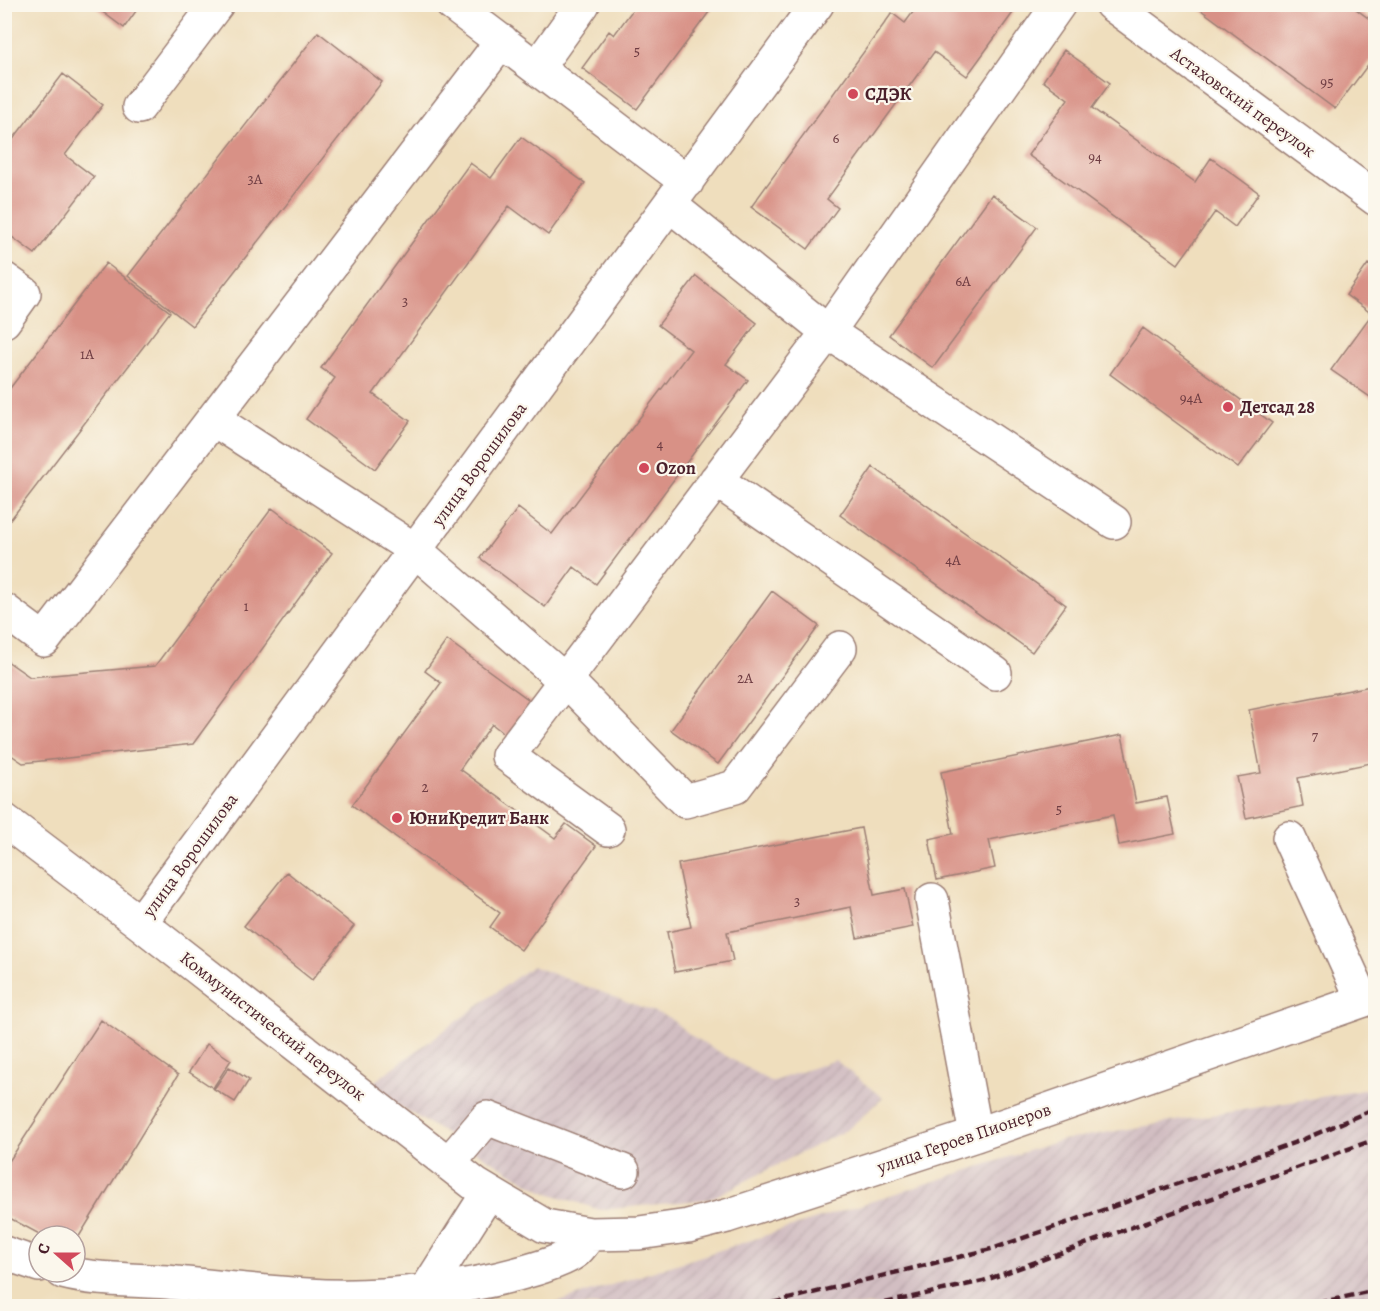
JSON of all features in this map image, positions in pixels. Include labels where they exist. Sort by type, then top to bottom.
[{"type":"street","points":[[139,107],[217,4]]},
{"type":"street","points":[[452,4],[537,68],[678,193],[828,332],[1114,522]]},
{"type":"street","points":[[537,68],[583,4]]},
{"type":"street","name":"улица Ворошилова","points":[[140,923],[818,4]]},
{"type":"street","points":[[608,829],[508,756],[828,332],[1059,4]]},
{"type":"street","name":"Астаховский переулок","points":[[1111,4],[1376,199]]},
{"type":"street","points":[[4,610],[44,640],[502,41]]},
{"type":"street","points":[[4,279],[24,293],[4,321]]},
{"type":"street","points":[[213,419],[415,550],[565,680],[685,801],[735,787],[840,648]]},
{"type":"street","points":[[716,480],[995,673]]},
{"type":"street","name":"Коммунистический переулок","points":[[4,820],[488,1193],[545,1226]]},
{"type":"street","points":[[1289,838],[1369,998]]},
{"type":"street","points":[[932,900],[976,1135]]},
{"type":"street","name":"улица Героев Пионеров","points":[[545,1226],[590,1234],[639,1233],[688,1226],[727,1216],[976,1135],[1369,998]]},
{"type":"street","points":[[449,1163],[488,1118],[623,1171]]},
{"type":"street","points":[[427,1290],[488,1193]]},
{"type":"street","points":[[87,1278],[139,1280],[309,1296],[427,1290],[470,1285],[513,1276],[558,1262],[574,1252],[590,1234]]},
{"type":"street","points":[[4,1253],[27,1261]]},
{"type":"shaded area","points":[[532,966],[668,1017],[692,1036],[771,1082],[835,1060],[883,1098],[848,1129],[710,1199],[600,1210],[542,1191],[367,1087]]},
{"type":"shaded area","points":[[1375,1088],[1375,1306],[546,1306],[1062,1140]]},
{"type":"building","points":[[92,4],[141,4],[124,28]]},
{"type":"building","points":[[637,4],[715,4],[637,109],[582,68],[609,31],[614,35]]},
{"type":"building","points":[[919,4],[1008,4],[1015,10],[967,76],[934,52],[827,199],[838,208],[808,249],[751,207],[892,13],[905,23]]},
{"type":"building","points":[[1193,4],[1349,4],[1376,24],[1376,54],[1335,109]]},
{"type":"building","points":[[318,32],[382,82],[192,326],[128,276]]},
{"type":"building","points":[[1064,50],[1110,83],[1092,108],[1195,182],[1211,158],[1259,193],[1235,227],[1215,212],[1178,264],[1028,155],[1068,99],[1043,81]]},
{"type":"building","points":[[63,74],[103,105],[65,155],[94,177],[35,254],[4,231],[4,151]]},
{"type":"building","points":[[521,137],[585,183],[548,235],[509,206],[373,394],[410,421],[375,469],[306,419],[335,378],[321,368],[470,163],[491,178]]},
{"type":"building","points":[[992,194],[1037,227],[933,368],[889,335]]},
{"type":"building","points":[[106,263],[170,312],[4,528],[4,396]]},
{"type":"building","points":[[1368,264],[1376,269],[1376,401],[1331,370],[1372,314],[1346,295]]},
{"type":"building","points":[[696,276],[757,323],[726,364],[748,380],[596,584],[574,567],[545,607],[480,558],[518,508],[552,534],[691,350],[658,325]]},
{"type":"building","points":[[1143,328],[1272,423],[1238,468],[1110,374]]},
{"type":"building","points":[[873,467],[1066,605],[1032,652],[840,515]]},
{"type":"building","points":[[272,508],[332,553],[193,744],[23,763],[4,750],[4,659],[30,677],[155,666]]},
{"type":"building","points":[[772,591],[819,626],[718,764],[671,730]]},
{"type":"building","points":[[447,640],[536,705],[511,739],[492,724],[460,769],[555,838],[566,824],[596,846],[521,950],[490,927],[500,913],[352,805],[441,683],[425,671]]},
{"type":"building","points":[[1376,685],[1376,762],[1298,778],[1303,806],[1246,818],[1237,777],[1261,773],[1249,710]]},
{"type":"building","points":[[1122,735],[1136,803],[1167,797],[1175,834],[1119,845],[1113,815],[989,840],[995,868],[937,880],[929,839],[953,834],[941,772]]},
{"type":"building","points":[[861,828],[874,895],[905,889],[913,927],[857,938],[851,907],[727,932],[733,961],[675,972],[667,932],[691,927],[678,864]]},
{"type":"building","points":[[287,872],[354,926],[312,980],[244,926]]},
{"type":"building","points":[[101,1020],[178,1075],[87,1224],[27,1224],[27,1227],[4,1215],[4,1169]]},
{"type":"building","points":[[207,1044],[231,1060],[213,1088],[189,1072]]},
{"type":"building","points":[[229,1067],[249,1080],[235,1102],[214,1089]]},
{"type":"railway","points":[[760,1306],[995,1248],[1302,1140],[1376,1108]]},
{"type":"railway","points":[[872,1306],[983,1281],[1376,1139]]},
{"type":"railway","points":[[1305,1306],[1376,1290]]},
{"type":"place","name":"СДЭК","points":[[853,94]]},
{"type":"place","name":"Детсад 28","points":[[1228,407]]},
{"type":"place","name":"Ozon","points":[[644,468]]},
{"type":"place","name":"ЮниКредит Банк","points":[[397,818]]}]
